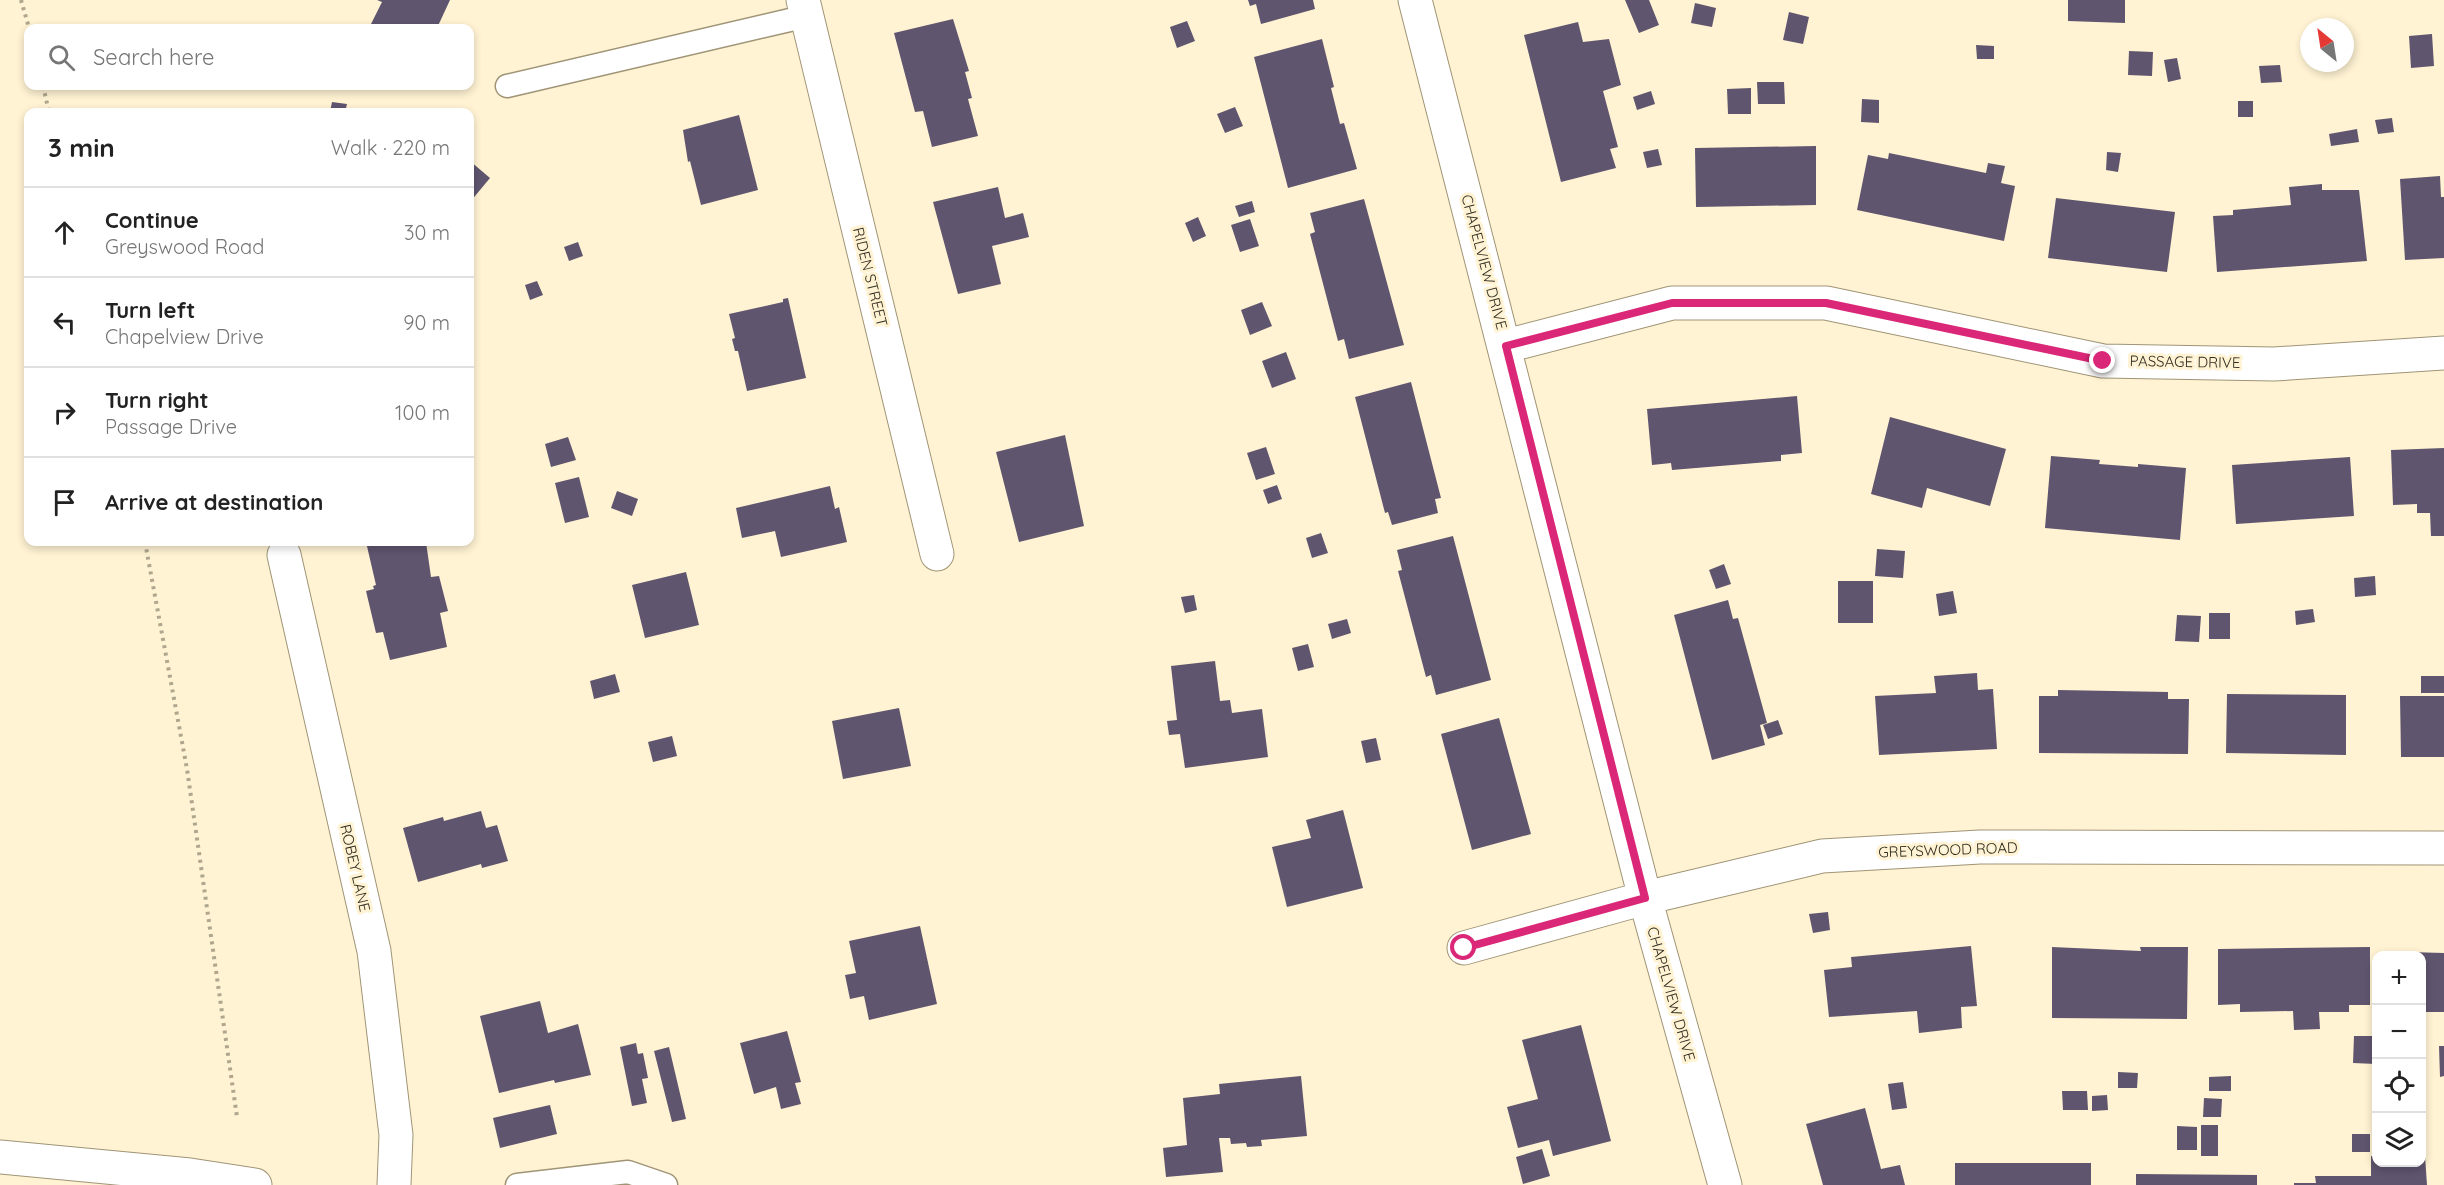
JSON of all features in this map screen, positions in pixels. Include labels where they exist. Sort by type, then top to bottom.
[{"type":"street","name":"CHAPELVIEW DRIVE","points":[[1415,0],[1506,346],[1645,898],[1725,1185]]},
{"type":"street","name":"RIDEN STREET","points":[[805,8],[937,554]]},
{"type":"street","name":"PASSAGE DRIVE","points":[[1506,346],[1672,303],[1826,303],[2103,361],[2274,364],[2444,353]]},
{"type":"street","name":"ROBEY LANE","points":[[285,555],[374,951],[396,1135],[394,1185]]},
{"type":"street","name":"GREYSWOOD ROAD","points":[[1464,948],[1645,898],[1833,855],[1980,847],[2444,848]]},
{"type":"street","points":[[0,1157],[190,1175],[255,1185]]},
{"type":"lane","points":[[507,86],[805,8]]},
{"type":"lane","points":[[517,1185],[628,1173],[666,1185]]},
{"type":"path","points":[[21,0],[27,24]]},
{"type":"path","points":[[44,90],[48,108]]},
{"type":"path","points":[[146,546],[188,769],[237,1117]]},
{"type":"building","points":[[377,0],[450,0],[439,24],[371,24],[382,2]]},
{"type":"building","points":[[1248,0],[1313,0],[1315,9],[1261,24],[1256,4],[1250,6]]},
{"type":"building","points":[[1625,0],[1649,0],[1659,25],[1639,33]]},
{"type":"building","points":[[2068,0],[2125,0],[2125,23],[2068,21]]},
{"type":"building","points":[[1695,3],[1716,8],[1712,27],[1691,23]]},
{"type":"building","points":[[1789,12],[1809,17],[1803,44],[1783,40]]},
{"type":"building","points":[[953,19],[969,71],[965,72],[972,98],[968,99],[978,136],[932,147],[923,111],[915,112],[894,33]]},
{"type":"building","points":[[1187,21],[1195,41],[1177,48],[1170,27]]},
{"type":"building","points":[[1578,22],[1583,42],[1609,39],[1621,85],[1603,91],[1618,147],[1610,149],[1616,168],[1561,182],[1524,35]]},
{"type":"building","points":[[2432,34],[2434,66],[2411,68],[2409,36]]},
{"type":"building","points":[[1322,39],[1340,124],[1344,123],[1357,169],[1288,188],[1254,57]]},
{"type":"building","points":[[1976,45],[1994,46],[1994,59],[1977,59]]},
{"type":"building","points":[[2129,51],[2153,52],[2152,76],[2128,75]]},
{"type":"building","points":[[2177,58],[2181,79],[2168,82],[2164,60]]},
{"type":"building","points":[[2280,65],[2282,82],[2261,83],[2259,66]]},
{"type":"building","points":[[1757,82],[1784,82],[1785,104],[1758,104]]},
{"type":"building","points":[[1751,88],[1751,114],[1728,114],[1727,89]]},
{"type":"building","points":[[1651,91],[1655,104],[1637,110],[1633,97]]},
{"type":"building","points":[[1862,99],[1879,100],[1879,123],[1861,122]]},
{"type":"building","points":[[2238,101],[2253,101],[2253,117],[2238,117]]},
{"type":"building","points":[[332,102],[347,104],[346,108],[331,108]]},
{"type":"building","points":[[1235,107],[1243,126],[1225,133],[1217,114]]},
{"type":"building","points":[[739,115],[758,190],[701,205],[690,161],[688,162],[683,130]]},
{"type":"building","points":[[2392,118],[2394,132],[2378,134],[2375,120]]},
{"type":"building","points":[[2357,129],[2359,142],[2331,146],[2329,134]]},
{"type":"building","points":[[1816,146],[1816,205],[1696,207],[1695,148]]},
{"type":"building","points":[[1658,149],[1662,165],[1647,168],[1643,152]]},
{"type":"building","points":[[2107,152],[2121,153],[2118,172],[2106,170]]},
{"type":"building","points":[[1889,153],[1986,173],[1988,163],[2005,166],[2001,183],[2015,186],[2004,241],[1857,210],[1868,155],[1888,159]]},
{"type":"building","points":[[474,164],[490,178],[474,197]]},
{"type":"building","points":[[2440,176],[2441,197],[2444,197],[2444,258],[2405,260],[2400,179]]},
{"type":"building","points":[[2322,184],[2322,190],[2359,190],[2367,261],[2217,272],[2213,216],[2233,215],[2233,210],[2291,205],[2289,187]]},
{"type":"building","points":[[998,187],[1005,218],[1023,213],[1029,237],[992,246],[1001,284],[958,294],[933,202]]},
{"type":"building","points":[[2056,198],[2175,212],[2167,272],[2048,258]]},
{"type":"building","points":[[1364,199],[1404,345],[1349,359],[1344,339],[1338,341],[1310,234],[1315,232],[1310,213]]},
{"type":"building","points":[[1252,201],[1255,212],[1239,217],[1235,206]]},
{"type":"building","points":[[1198,217],[1206,236],[1193,242],[1185,223]]},
{"type":"building","points":[[1250,219],[1259,246],[1240,252],[1231,225]]},
{"type":"building","points":[[578,242],[583,256],[569,261],[564,247]]},
{"type":"building","points":[[537,281],[543,295],[530,300],[525,285]]},
{"type":"building","points":[[788,298],[806,378],[747,391],[738,351],[735,351],[732,339],[735,338],[729,314],[783,302],[783,299]]},
{"type":"building","points":[[1262,302],[1272,326],[1250,335],[1241,310]]},
{"type":"building","points":[[1286,352],[1296,379],[1272,388],[1262,361]]},
{"type":"building","points":[[1411,382],[1441,498],[1435,499],[1438,513],[1392,525],[1388,512],[1385,513],[1355,397]]},
{"type":"building","points":[[1797,396],[1802,453],[1781,455],[1781,461],[1672,470],[1671,463],[1652,465],[1647,409]]},
{"type":"building","points":[[1890,417],[2006,449],[1990,506],[1927,488],[1922,508],[1871,494]]},
{"type":"building","points":[[1065,435],[1084,526],[1019,542],[996,452]]},
{"type":"building","points":[[568,437],[576,460],[551,467],[545,444]]},
{"type":"building","points":[[1266,447],[1275,474],[1256,480],[1247,453]]},
{"type":"building","points":[[2444,448],[2444,536],[2431,536],[2430,513],[2417,513],[2417,504],[2393,505],[2391,450]]},
{"type":"building","points":[[2051,456],[2100,460],[2099,464],[2186,468],[2180,540],[2045,528]]},
{"type":"building","points":[[2350,457],[2354,516],[2236,524],[2232,465]]},
{"type":"building","points":[[579,477],[589,517],[565,523],[555,483]]},
{"type":"building","points":[[1277,485],[1282,499],[1268,504],[1263,490]]},
{"type":"building","points":[[830,486],[835,509],[839,507],[847,542],[781,557],[775,531],[742,538],[736,508]]},
{"type":"building","points":[[617,491],[638,499],[632,516],[611,508]]},
{"type":"building","points":[[1321,533],[1328,553],[1312,558],[1306,538]]},
{"type":"building","points":[[1453,536],[1491,680],[1436,695],[1431,675],[1426,677],[1398,571],[1402,570],[1397,550]]},
{"type":"building","points":[[367,546],[427,546],[431,577],[439,576],[448,611],[440,613],[447,647],[390,660],[383,632],[376,633],[366,591],[374,589],[373,586],[376,585]]},
{"type":"building","points":[[1877,549],[1905,551],[1903,578],[1875,576]]},
{"type":"building","points":[[1724,564],[1731,584],[1716,589],[1709,570]]},
{"type":"building","points":[[686,572],[699,625],[645,638],[632,585]]},
{"type":"building","points":[[2375,576],[2376,595],[2355,597],[2354,578]]},
{"type":"building","points":[[1838,581],[1873,581],[1873,623],[1838,623]]},
{"type":"building","points":[[1953,591],[1957,613],[1939,616],[1936,594]]},
{"type":"building","points":[[1194,595],[1197,610],[1185,613],[1181,597]]},
{"type":"building","points":[[1728,600],[1733,619],[1738,618],[1767,723],[1760,725],[1765,745],[1712,760],[1674,615]]},
{"type":"building","points":[[2313,609],[2315,622],[2296,625],[2295,611]]},
{"type":"building","points":[[2209,613],[2230,613],[2230,639],[2209,639]]},
{"type":"building","points":[[2177,615],[2201,616],[2199,642],[2175,641]]},
{"type":"building","points":[[1347,619],[1351,633],[1332,639],[1328,624]]},
{"type":"building","points":[[1308,644],[1314,667],[1298,671],[1292,648]]},
{"type":"building","points":[[1215,661],[1220,701],[1230,700],[1232,713],[1262,709],[1268,757],[1185,768],[1180,734],[1169,735],[1167,721],[1177,720],[1171,666]]},
{"type":"building","points":[[1977,673],[1978,690],[1993,689],[1997,749],[1879,755],[1875,696],[1936,693],[1934,676]]},
{"type":"building","points":[[615,674],[620,692],[594,699],[590,681]]},
{"type":"building","points":[[2421,676],[2444,676],[2444,693],[2421,693]]},
{"type":"building","points":[[2058,690],[2168,692],[2168,699],[2189,699],[2188,754],[2039,753],[2039,696],[2058,696]]},
{"type":"building","points":[[2227,694],[2346,695],[2346,755],[2226,753]]},
{"type":"building","points":[[2400,696],[2444,696],[2444,757],[2401,757]]},
{"type":"building","points":[[899,708],[911,766],[843,779],[832,721]]},
{"type":"building","points":[[1499,718],[1531,834],[1472,850],[1441,734]]},
{"type":"building","points":[[1778,720],[1783,734],[1768,739],[1763,725]]},
{"type":"building","points":[[672,736],[677,756],[653,762],[648,742]]},
{"type":"building","points":[[1376,738],[1381,760],[1366,763],[1361,741]]},
{"type":"building","points":[[1343,810],[1363,888],[1287,907],[1272,847],[1311,838],[1306,820]]},
{"type":"building","points":[[481,811],[486,828],[497,825],[508,861],[482,868],[481,864],[418,882],[403,828],[443,817],[444,821]]},
{"type":"building","points":[[1828,912],[1830,930],[1813,933],[1809,914]]},
{"type":"building","points":[[920,926],[937,1004],[869,1020],[864,996],[850,999],[845,975],[856,973],[849,941]]},
{"type":"building","points":[[1971,946],[1977,1006],[1961,1007],[1962,1028],[1919,1033],[1917,1011],[1829,1017],[1824,970],[1852,967],[1851,957]]},
{"type":"building","points":[[2052,947],[2141,951],[2140,947],[2188,947],[2187,1019],[2052,1018]]},
{"type":"building","points":[[2370,947],[2370,1005],[2349,1005],[2349,1012],[2319,1012],[2320,1029],[2294,1030],[2293,1011],[2240,1012],[2240,1004],[2218,1005],[2218,949]]},
{"type":"building","points":[[2426,952],[2444,953],[2444,1012],[2426,1012]]},
{"type":"building","points":[[540,1001],[548,1033],[578,1024],[591,1075],[555,1083],[554,1080],[499,1093],[480,1016]]},
{"type":"building","points":[[1581,1025],[1611,1141],[1553,1156],[1549,1140],[1518,1148],[1507,1107],[1538,1099],[1522,1040]]},
{"type":"building","points":[[787,1031],[801,1082],[795,1083],[801,1104],[781,1109],[776,1087],[754,1094],[740,1043]]},
{"type":"building","points":[[2354,1036],[2372,1036],[2372,1064],[2353,1063]]},
{"type":"building","points":[[636,1043],[638,1054],[643,1053],[648,1078],[642,1079],[647,1103],[632,1106],[620,1047]]},
{"type":"building","points":[[2439,1046],[2444,1046],[2444,1076],[2440,1077]]},
{"type":"building","points":[[669,1047],[686,1119],[672,1122],[654,1051]]},
{"type":"building","points":[[2118,1072],[2138,1073],[2137,1088],[2118,1088]]},
{"type":"building","points":[[1301,1076],[1307,1136],[1261,1140],[1262,1146],[1247,1147],[1246,1143],[1231,1144],[1230,1138],[1219,1138],[1223,1172],[1166,1177],[1163,1148],[1187,1145],[1183,1098],[1220,1094],[1219,1084]]},
{"type":"building","points":[[2231,1076],[2231,1091],[2209,1091],[2209,1077]]},
{"type":"building","points":[[1903,1082],[1907,1108],[1892,1110],[1888,1084]]},
{"type":"building","points":[[2062,1091],[2087,1091],[2088,1110],[2063,1110]]},
{"type":"building","points":[[2107,1095],[2108,1110],[2092,1111],[2092,1096]]},
{"type":"building","points":[[2204,1098],[2222,1099],[2221,1117],[2203,1117]]},
{"type":"building","points":[[550,1105],[557,1134],[500,1148],[493,1118]]},
{"type":"building","points":[[1865,1108],[1881,1169],[1900,1165],[1905,1185],[1823,1185],[1806,1124]]},
{"type":"building","points":[[2201,1125],[2218,1125],[2218,1156],[2201,1156]]},
{"type":"building","points":[[2177,1126],[2197,1127],[2197,1150],[2177,1150]]},
{"type":"building","points":[[2352,1134],[2370,1134],[2370,1152],[2352,1152]]},
{"type":"building","points":[[1542,1149],[1550,1176],[1523,1184],[1516,1157]]},
{"type":"building","points":[[2372,1156],[2372,1167],[2426,1167],[2427,1185],[2294,1185],[2294,1183],[2316,1183],[2315,1176],[2371,1176]]},
{"type":"building","points":[[1955,1163],[2091,1163],[2091,1185],[1955,1185]]},
{"type":"building","points":[[2136,1174],[2257,1175],[2257,1185],[2136,1185]]},
{"type":"route","points":[[1464,948],[1645,898],[1506,346],[1672,303],[1826,303],[2103,361]]}]
